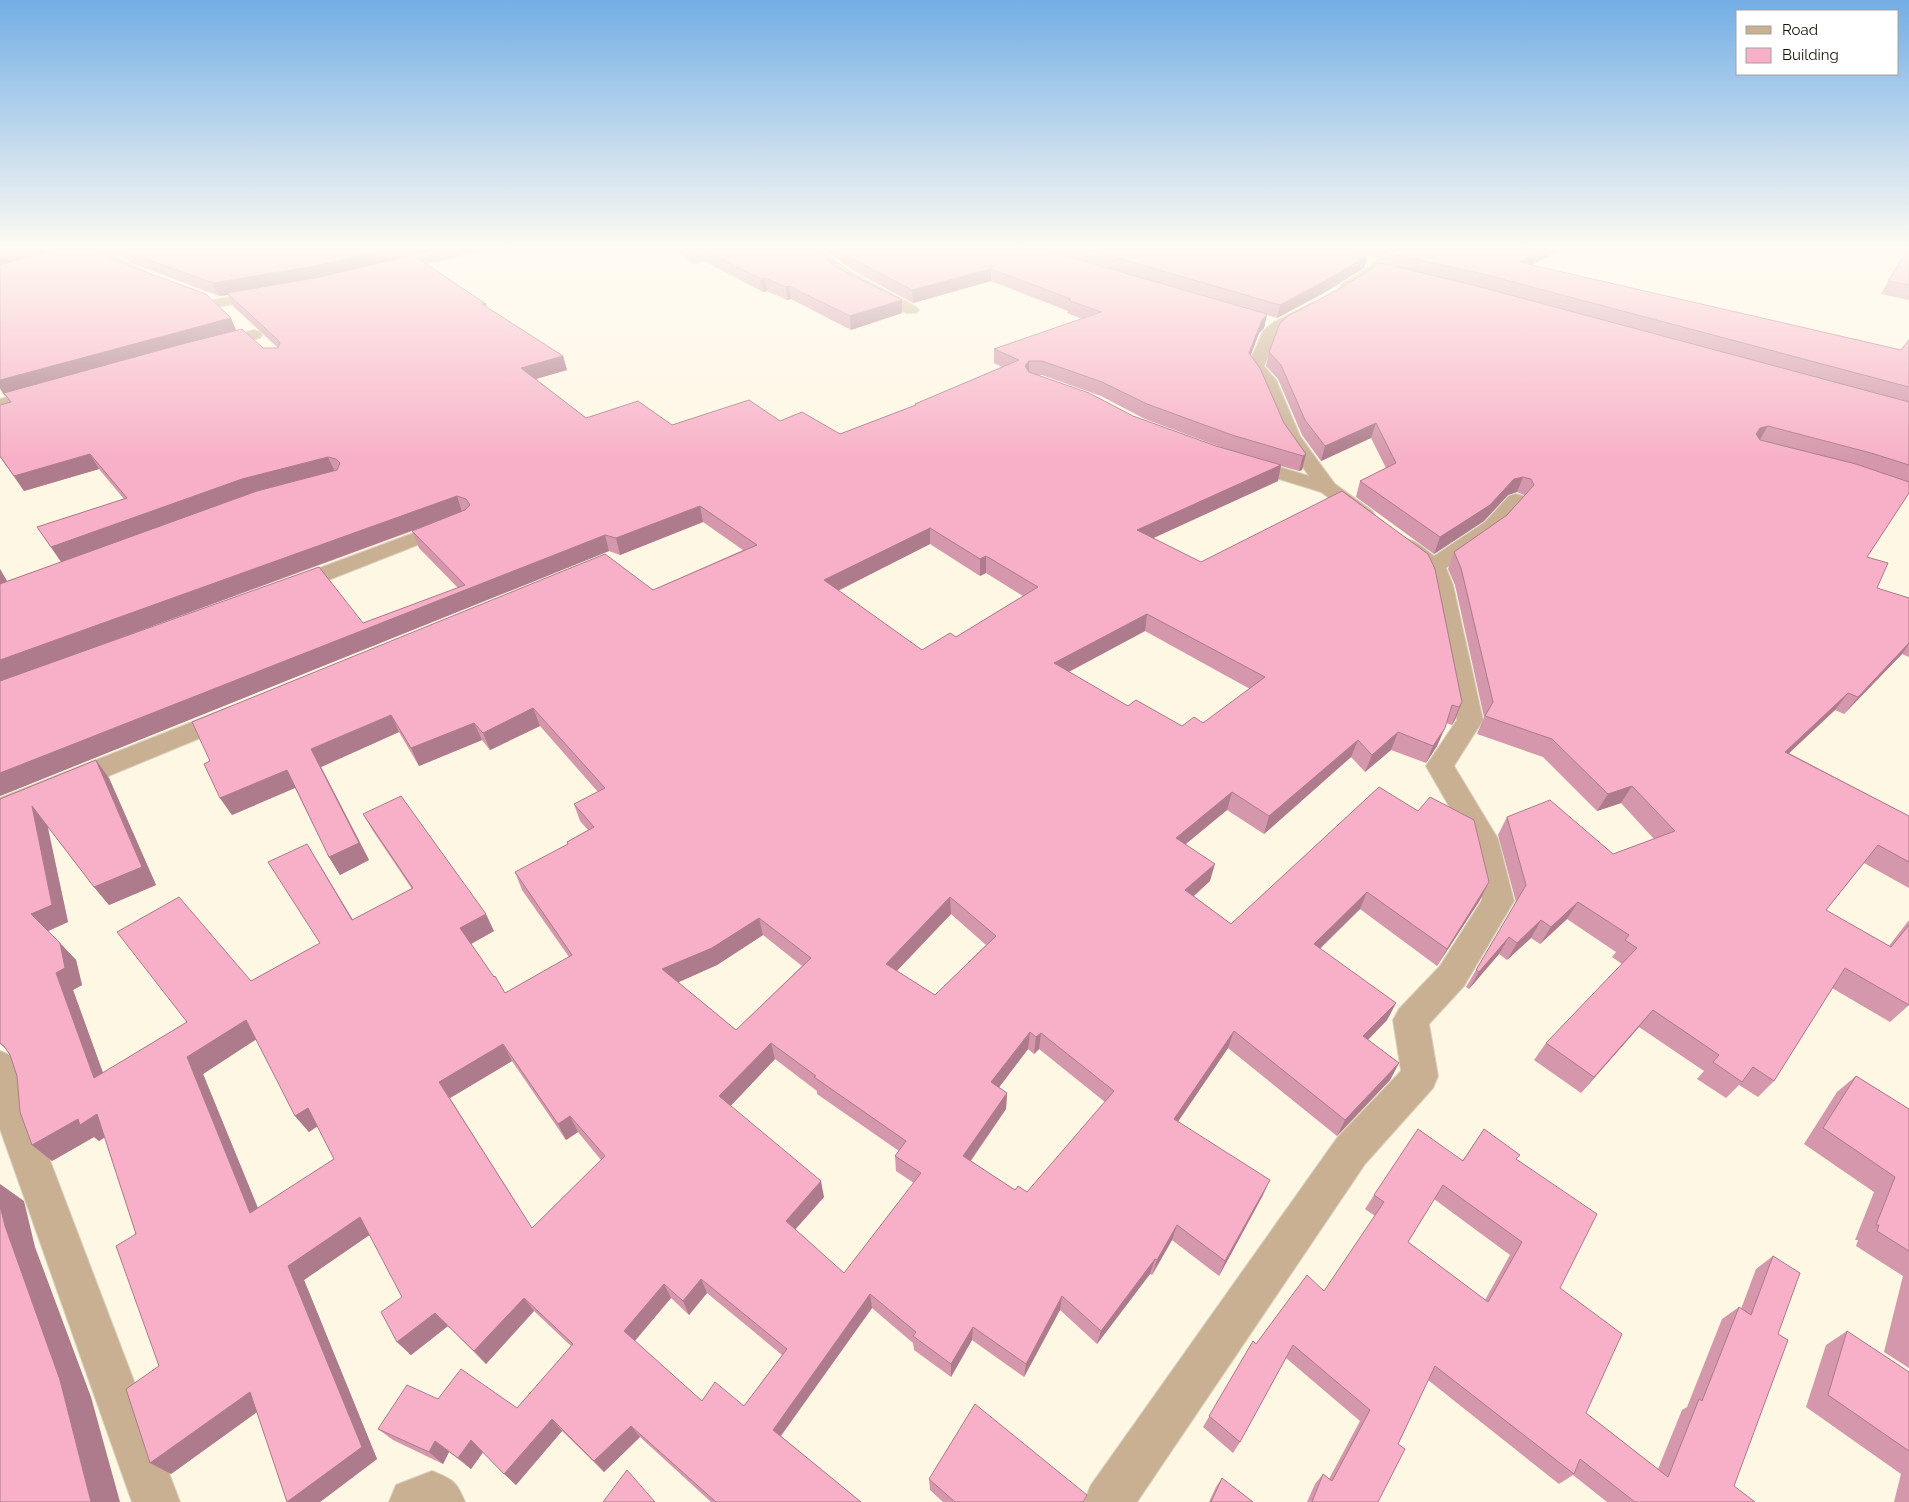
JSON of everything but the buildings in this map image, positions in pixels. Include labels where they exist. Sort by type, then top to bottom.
[{"type":"street","points":[[202,348],[260,341],[236,319]]},
{"type":"street","points":[[1108,1502],[1351,1151],[1420,1076],[1411,1020],[1452,976],[1498,901],[1483,839],[1440,766],[1470,720],[1442,584],[1434,566],[1328,488],[1291,436],[1267,380],[1256,366],[1269,334],[1279,325],[1290,319]]},
{"type":"street","points":[[1260,320],[1279,325]]},
{"type":"street","points":[[0,405],[64,386]]},
{"type":"street","points":[[1230,458],[1328,488]]},
{"type":"street","points":[[1434,566],[1492,526],[1516,500]]},
{"type":"street","points":[[270,594],[371,557],[463,520]]},
{"type":"street","points":[[0,810],[256,706]]},
{"type":"street","points":[[0,1067],[13,1078],[19,1129],[156,1502]]},
{"type":"street","points":[[413,1502],[432,1494],[441,1502]]}]
